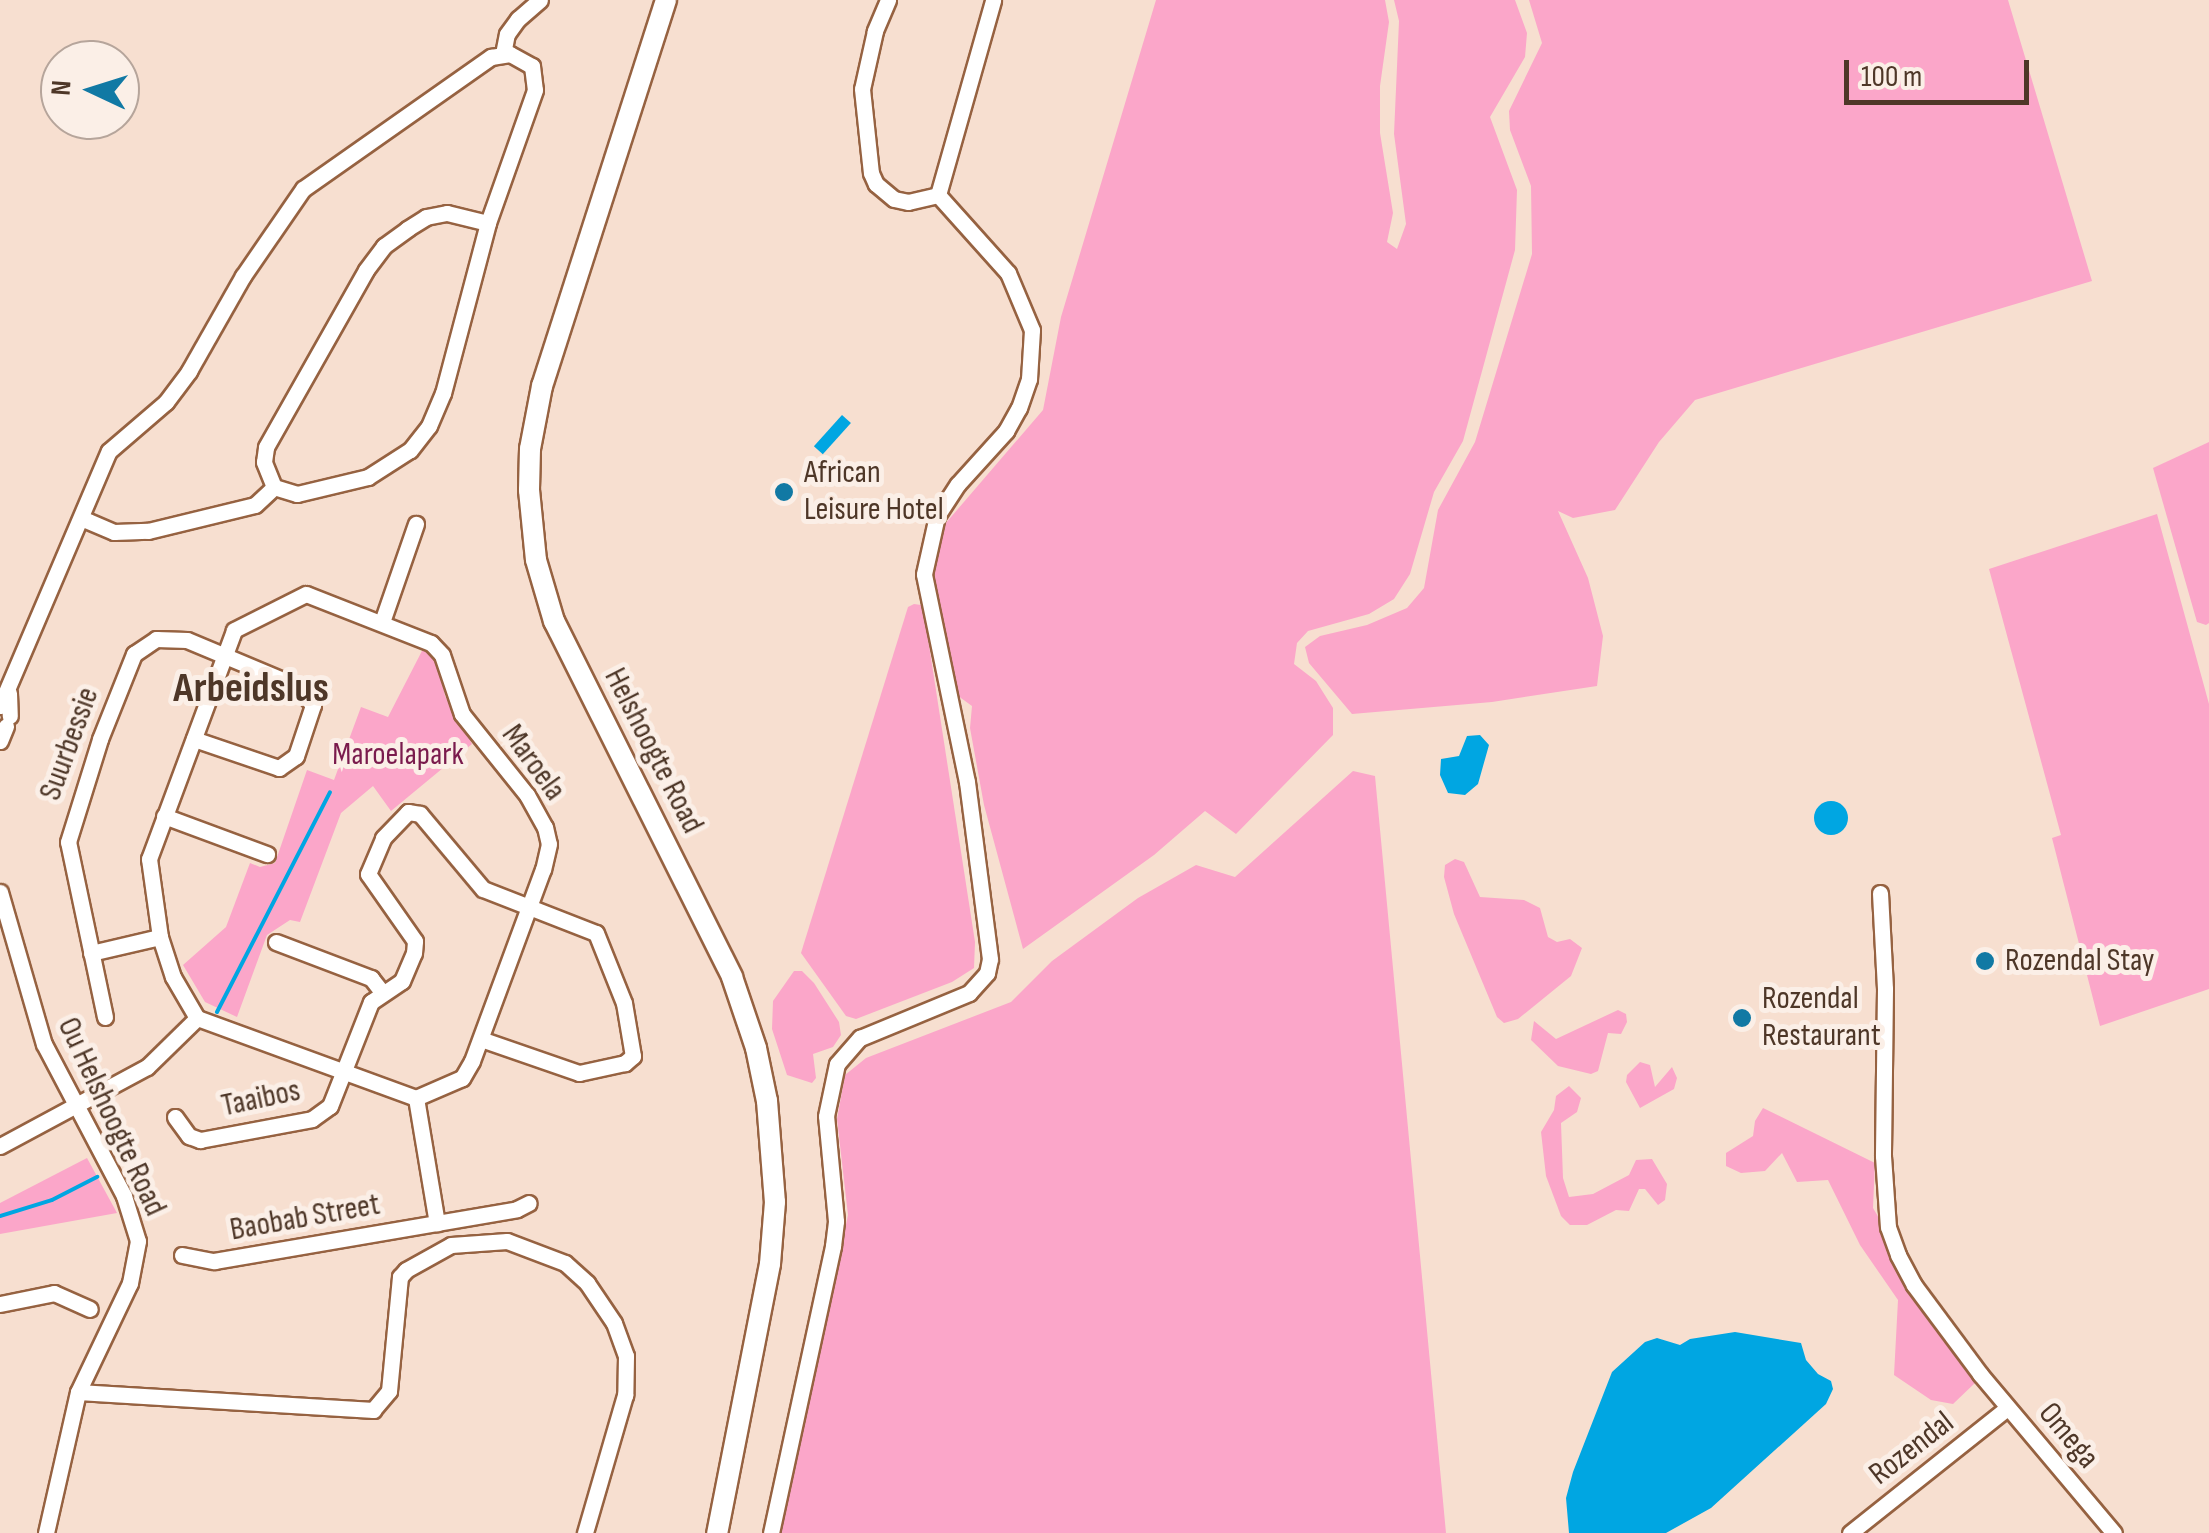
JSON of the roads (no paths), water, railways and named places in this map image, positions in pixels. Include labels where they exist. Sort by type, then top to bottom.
[{"type":"main road","name":"Helshoogte Road","points":[[666,0],[542,386],[530,449],[529,490],[536,560],[554,621],[732,977],[756,1048],[767,1101],[775,1202],[770,1264],[716,1533]]},
{"type":"street","points":[[503,54],[507,34],[540,0]]},
{"type":"street","points":[[888,0],[875,30],[862,89],[871,173],[884,193],[894,199],[908,202],[938,195]]},
{"type":"street","points":[[938,195],[993,0]]},
{"type":"street","points":[[5,716],[110,451],[166,402],[189,371],[242,276],[303,189],[491,57],[503,54],[524,58],[532,66],[535,90],[488,223],[430,426],[410,450],[368,477],[297,494],[274,487]]},
{"type":"street","points":[[771,1533],[833,1246],[836,1222],[826,1116],[837,1064],[860,1038],[968,993],[987,973],[990,959],[967,782],[924,574],[927,545],[937,516],[958,484],[1006,431],[1019,408],[1029,379],[1032,330],[1008,272],[938,195]]},
{"type":"street","points":[[274,487],[264,462],[266,446],[366,270],[384,246],[438,214],[488,223]]},
{"type":"street","points":[[82,518],[114,532],[148,532],[255,506],[274,487]]},
{"type":"street","points":[[382,622],[416,524]]},
{"type":"street","name":"Maroela","points":[[197,1018],[173,977],[160,938],[149,859],[234,630],[306,594],[431,643],[442,655],[462,714],[538,812],[548,844],[481,1040],[462,1078],[416,1098]]},
{"type":"street","name":"Suurbessie","points":[[105,1017],[68,842],[128,665],[144,644],[171,637],[305,690],[313,706],[296,756],[278,768],[194,738]]},
{"type":"street","points":[[343,1073],[371,1002],[402,981],[414,941],[368,874],[383,838],[408,812],[420,814],[484,889],[596,933],[624,1002],[633,1056],[625,1063],[580,1074],[481,1040]]},
{"type":"street","points":[[164,816],[266,854]]},
{"type":"street","name":"Ou Helshoogte Road","points":[[0,892],[28,999],[75,1108],[124,1196],[138,1241],[130,1283],[78,1392],[46,1533]]},
{"type":"street","name":"Omega","points":[[1880,893],[1888,1227],[1914,1284],[1980,1374],[2114,1533]]},
{"type":"street","points":[[90,953],[160,938]]},
{"type":"street","points":[[276,942],[372,978],[382,991]]},
{"type":"street","points":[[0,1146],[147,1068],[197,1018],[416,1098],[437,1222]]},
{"type":"street","name":"Taaibos","points":[[175,1117],[189,1136],[200,1140],[312,1119],[330,1106],[343,1073]]},
{"type":"street","name":"Baobab Street","points":[[182,1255],[214,1261],[529,1203]]},
{"type":"street","points":[[78,1392],[373,1410],[389,1392],[400,1278],[406,1270],[451,1245],[507,1241],[565,1263],[587,1283],[614,1322],[626,1356],[625,1395],[585,1533]]},
{"type":"street","points":[[0,1304],[21,1296],[54,1292],[90,1309]]},
{"type":"street","name":"Rozendal","points":[[1850,1533],[2008,1408]]},
{"type":"water","points":[[842,415],[851,423],[823,454],[814,446]]},
{"type":"water","points":[[1480,735],[1489,745],[1478,784],[1465,795],[1448,793],[1440,775],[1441,759],[1459,756],[1467,736]]},
{"type":"water","points":[[1831,801],[1843,806],[1848,818],[1843,830],[1831,835],[1819,830],[1814,818],[1819,806]]},
{"type":"water","points":[[1735,1332],[1801,1343],[1806,1360],[1818,1374],[1831,1381],[1833,1389],[1826,1404],[1711,1508],[1666,1533],[1569,1533],[1566,1498],[1612,1372],[1645,1342],[1657,1338],[1680,1345],[1690,1339]]},
{"type":"waterway","points":[[217,1012],[330,792]]},
{"type":"waterway","points":[[0,1216],[52,1200],[97,1177]]},
{"type":"place","name":"African Leisure Hotel","points":[[784,492]]},
{"type":"place","name":"Rozendal Stay","points":[[1985,961]]},
{"type":"place","name":"Rozendal Restaurant","points":[[1742,1018]]},
{"type":"district","name":"Arbeidslus","points":[[251,689]]},
{"type":"park label","name":"Maroelapark","points":[[398,755]]}]
